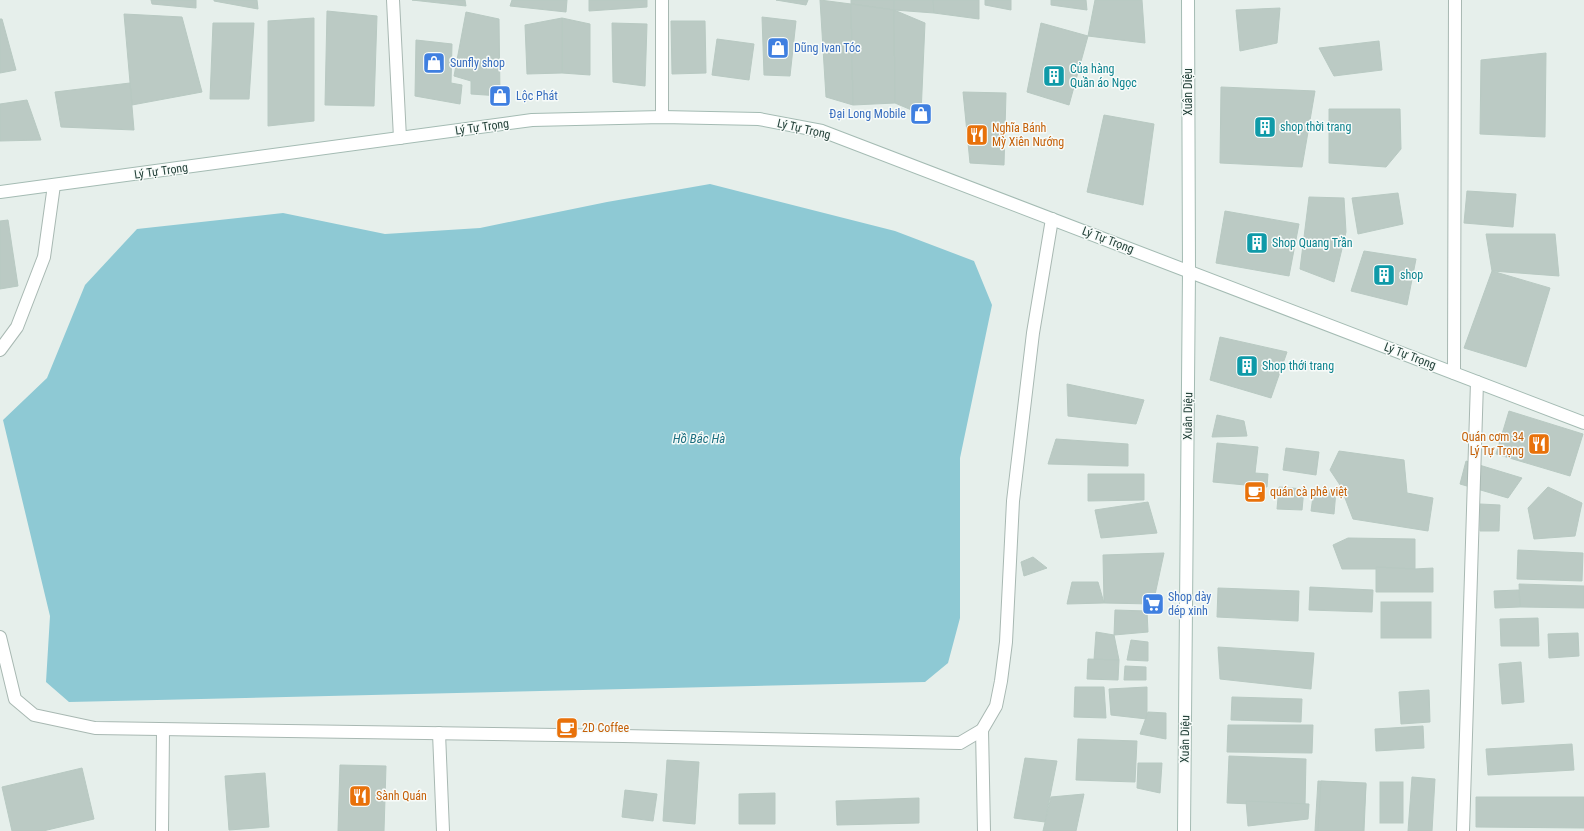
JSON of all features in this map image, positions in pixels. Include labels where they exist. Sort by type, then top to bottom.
[{"type":"street","points":[[393,0],[400,138]]},
{"type":"street","points":[[662,0],[662,118]]},
{"type":"street","name":"Xuân Diệu","points":[[1184,831],[1190,272],[1188,0]]},
{"type":"street","points":[[1454,373],[1455,0]]},
{"type":"street","name":"Lý Tự Trọng","points":[[0,192],[532,120],[662,118],[759,119],[822,131],[1584,423]]},
{"type":"street","points":[[0,350],[17,327],[44,257],[54,185]]},
{"type":"street","points":[[0,637],[15,699],[34,715],[95,728],[960,743],[982,730],[996,706],[1001,681],[1006,642],[1013,501],[1032,333],[1052,219]]},
{"type":"street","points":[[1463,831],[1477,382]]},
{"type":"street","points":[[162,831],[163,730]]},
{"type":"street","points":[[982,730],[984,831]]},
{"type":"street","points":[[439,734],[443,831]]},
{"type":"water","name":"Hồ Bắc Hà","points":[[710,184],[895,231],[974,261],[992,305],[960,458],[960,618],[948,663],[925,682],[69,702],[46,682],[50,616],[3,420],[47,378],[85,285],[137,229],[283,213],[385,234],[480,228],[607,202]]},
{"type":"building","points":[[151,0],[196,0],[196,8],[152,4]]},
{"type":"building","points":[[257,0],[258,9],[214,1]]},
{"type":"building","points":[[412,0],[465,0],[466,6]]},
{"type":"building","points":[[512,0],[567,0],[566,12],[510,6]]},
{"type":"building","points":[[589,0],[647,0],[647,7],[589,11]]},
{"type":"building","points":[[776,0],[808,0],[806,5]]},
{"type":"building","points":[[820,0],[851,4],[853,105],[826,97]]},
{"type":"building","points":[[851,0],[894,0],[894,10],[851,4]]},
{"type":"building","points":[[894,0],[933,0],[934,13],[894,10]]},
{"type":"building","points":[[933,0],[979,0],[979,19],[934,13]]},
{"type":"building","points":[[985,0],[1011,0],[1011,10],[985,5]]},
{"type":"building","points":[[1051,0],[1086,0],[1087,10],[1051,5]]},
{"type":"building","points":[[1095,0],[1142,0],[1145,43],[1088,36]]},
{"type":"building","points":[[851,4],[894,10],[895,103],[853,105]]},
{"type":"building","points":[[1280,8],[1277,43],[1240,51],[1236,10]]},
{"type":"building","points":[[894,10],[925,23],[921,114],[895,103]]},
{"type":"building","points":[[327,11],[377,16],[374,106],[325,105]]},
{"type":"building","points":[[466,12],[499,19],[500,96],[471,94],[471,81],[454,76]]},
{"type":"building","points":[[124,14],[182,17],[202,92],[132,105]]},
{"type":"building","name":"Dũng Ivan Tóc","points":[[762,17],[796,21],[790,76],[764,75]]},
{"type":"building","points":[[314,18],[314,121],[268,126],[268,21]]},
{"type":"building","points":[[562,18],[590,24],[590,75],[562,73]]},
{"type":"building","points":[[562,18],[562,73],[527,74],[525,25]]},
{"type":"building","points":[[0,19],[2,19],[16,70],[0,73]]},
{"type":"building","points":[[671,21],[705,21],[706,73],[672,74]]},
{"type":"building","points":[[213,23],[254,23],[249,99],[210,99]]},
{"type":"building","points":[[612,23],[647,24],[645,86],[613,82]]},
{"type":"building","name":"Của hàng Quần áo Ngọc","points":[[1041,23],[1088,36],[1069,105],[1027,92]]},
{"type":"building","points":[[717,39],[754,44],[749,80],[712,75]]},
{"type":"building","name":"Sunfly shop","points":[[416,40],[452,44],[451,83],[462,85],[460,104],[415,96]]},
{"type":"building","points":[[1379,41],[1382,70],[1334,76],[1319,48]]},
{"type":"building","points":[[1546,53],[1545,137],[1480,134],[1481,60]]},
{"type":"building","points":[[130,83],[134,130],[61,127],[55,92]]},
{"type":"building","name":"shop thời trang","points":[[1221,87],[1315,91],[1302,167],[1220,163]]},
{"type":"building","points":[[963,92],[1006,93],[1004,165],[970,163]]},
{"type":"building","points":[[27,100],[41,140],[0,141],[0,104]]},
{"type":"building","points":[[1329,109],[1400,109],[1401,149],[1386,167],[1329,163]]},
{"type":"building","points":[[1104,115],[1154,124],[1143,205],[1087,192]]},
{"type":"building","points":[[1467,191],[1516,194],[1513,227],[1464,223]]},
{"type":"building","points":[[1398,193],[1403,224],[1358,234],[1352,198]]},
{"type":"building","points":[[1309,197],[1344,198],[1346,232],[1334,282],[1300,269]]},
{"type":"building","name":"Shop Quang Trần","points":[[1225,211],[1299,224],[1289,276],[1216,263]]},
{"type":"building","points":[[8,220],[18,286],[0,289],[0,221]]},
{"type":"building","points":[[1486,234],[1555,234],[1559,276],[1492,271]]},
{"type":"building","name":"shop","points":[[1364,251],[1416,259],[1407,305],[1351,291]]},
{"type":"building","points":[[1492,271],[1550,288],[1526,367],[1464,348]]},
{"type":"building","name":"Shop thới trang","points":[[1220,337],[1287,352],[1271,398],[1210,380]]},
{"type":"building","points":[[1067,384],[1144,400],[1136,424],[1068,416]]},
{"type":"building","name":"Quán cơm 34 Lý Tự Trọng","points":[[1509,411],[1583,434],[1570,476],[1496,454]]},
{"type":"building","points":[[1217,415],[1244,421],[1247,436],[1212,437]]},
{"type":"building","points":[[1056,439],[1128,444],[1128,466],[1048,464]]},
{"type":"building","points":[[1217,443],[1258,447],[1255,473],[1268,474],[1267,487],[1213,482]]},
{"type":"building","points":[[1286,448],[1319,452],[1316,475],[1283,470]]},
{"type":"building","points":[[1339,451],[1404,460],[1407,493],[1433,498],[1428,531],[1353,519],[1340,485],[1330,470]]},
{"type":"building","points":[[1466,461],[1522,478],[1508,498],[1460,484]]},
{"type":"building","points":[[1088,474],[1144,474],[1144,500],[1088,501]]},
{"type":"building","points":[[1279,487],[1304,489],[1302,510],[1277,509]]},
{"type":"building","points":[[1548,487],[1582,503],[1575,536],[1534,539],[1528,508]]},
{"type":"building","points":[[1314,489],[1336,491],[1334,514],[1311,511]]},
{"type":"building","points":[[1148,502],[1157,533],[1101,538],[1095,510]]},
{"type":"building","points":[[1480,504],[1500,505],[1499,531],[1480,531]]},
{"type":"building","points":[[1348,538],[1415,539],[1415,569],[1342,569],[1333,545]]},
{"type":"building","points":[[1518,550],[1583,553],[1582,581],[1517,579]]},
{"type":"building","points":[[1164,553],[1153,604],[1104,603],[1103,555]]},
{"type":"building","points":[[1033,557],[1047,568],[1024,576],[1021,562]]},
{"type":"building","points":[[1376,567],[1415,569],[1433,568],[1433,592],[1376,592]]},
{"type":"building","points":[[1072,582],[1098,582],[1104,603],[1067,604]]},
{"type":"building","points":[[1519,584],[1584,586],[1584,608],[1520,607]]},
{"type":"building","points":[[1310,587],[1373,590],[1372,612],[1309,610]]},
{"type":"building","points":[[1218,588],[1299,591],[1298,621],[1217,617]]},
{"type":"building","points":[[1519,590],[1520,607],[1495,608],[1494,591]]},
{"type":"building","points":[[1381,602],[1431,602],[1431,638],[1381,638]]},
{"type":"building","points":[[1115,610],[1147,611],[1148,632],[1114,635]]},
{"type":"building","points":[[1538,618],[1539,646],[1501,646],[1500,619]]},
{"type":"building","points":[[1096,632],[1114,635],[1119,660],[1094,660]]},
{"type":"building","points":[[1578,633],[1579,656],[1549,658],[1548,634]]},
{"type":"building","points":[[1131,640],[1148,642],[1148,661],[1127,660]]},
{"type":"building","points":[[1218,647],[1314,653],[1311,689],[1220,679]]},
{"type":"building","points":[[1088,659],[1119,660],[1118,680],[1087,679]]},
{"type":"building","points":[[1521,662],[1524,702],[1502,704],[1499,664]]},
{"type":"building","points":[[1125,666],[1146,667],[1146,680],[1124,680]]},
{"type":"building","points":[[1075,687],[1104,687],[1106,718],[1074,717]]},
{"type":"building","points":[[1147,687],[1147,719],[1111,715],[1109,689]]},
{"type":"building","points":[[1429,690],[1430,722],[1401,724],[1399,692]]},
{"type":"building","points":[[1232,697],[1302,699],[1301,722],[1231,720]]},
{"type":"building","points":[[1148,712],[1166,713],[1166,739],[1140,734]]},
{"type":"building","points":[[1228,725],[1313,725],[1312,753],[1227,752]]},
{"type":"building","points":[[1423,726],[1424,748],[1376,751],[1375,729]]},
{"type":"building","points":[[1078,739],[1137,741],[1135,782],[1076,780]]},
{"type":"building","points":[[1572,744],[1574,770],[1488,775],[1486,749]]},
{"type":"building","points":[[1229,756],[1306,759],[1305,806],[1227,803]]},
{"type":"building","points":[[1025,758],[1057,761],[1045,822],[1014,818]]},
{"type":"building","points":[[667,760],[699,762],[695,824],[663,821]]},
{"type":"building","points":[[1138,763],[1162,763],[1160,793],[1137,788]]},
{"type":"building","points":[[340,765],[386,766],[384,831],[338,831]]},
{"type":"building","points":[[82,768],[94,819],[43,831],[12,831],[2,787]]},
{"type":"building","points":[[265,773],[269,827],[229,830],[225,776]]},
{"type":"building","points":[[1412,777],[1435,779],[1432,831],[1408,831]]},
{"type":"building","points":[[1318,781],[1366,784],[1364,831],[1315,831]]},
{"type":"building","points":[[1321,781],[1366,783],[1363,831],[1318,831]]},
{"type":"building","points":[[1380,782],[1403,782],[1403,823],[1380,823]]},
{"type":"building","points":[[625,790],[657,794],[653,821],[622,817]]},
{"type":"building","points":[[775,793],[775,824],[739,824],[739,794]]},
{"type":"building","points":[[1084,794],[1076,831],[1043,831],[1051,797]]},
{"type":"building","points":[[1476,797],[1584,797],[1584,828],[1476,827]]},
{"type":"building","points":[[919,798],[919,823],[837,825],[836,801]]},
{"type":"building","points":[[1246,801],[1309,804],[1308,819],[1248,826]]},
{"type":"place","name":"Dũng Ivan Tóc","points":[[778,48]]},
{"type":"place","name":"Sunfly shop","points":[[434,63]]},
{"type":"place","name":"Của hàng Quần áo Ngọc","points":[[1054,76]]},
{"type":"place","name":"Lộc Phát","points":[[500,96]]},
{"type":"place","name":"Đại Long Mobile","points":[[921,114]]},
{"type":"place","name":"shop thời trang","points":[[1265,127]]},
{"type":"place","name":"Nghĩa Bánh Mỳ Xiên Nướng","points":[[977,135]]},
{"type":"place","name":"Shop Quang Trần","points":[[1257,243]]},
{"type":"place","name":"shop","points":[[1384,275]]},
{"type":"place","name":"Shop thới trang","points":[[1247,366]]},
{"type":"place","name":"Quán cơm 34 Lý Tự Trọng","points":[[1539,444]]},
{"type":"place","name":"quán cà phê việt","points":[[1255,492]]},
{"type":"place","name":"Shop dày dép xinh","points":[[1153,604]]},
{"type":"place","name":"2D Coffee","points":[[567,728]]},
{"type":"place","name":"Sành Quán","points":[[360,796]]}]
